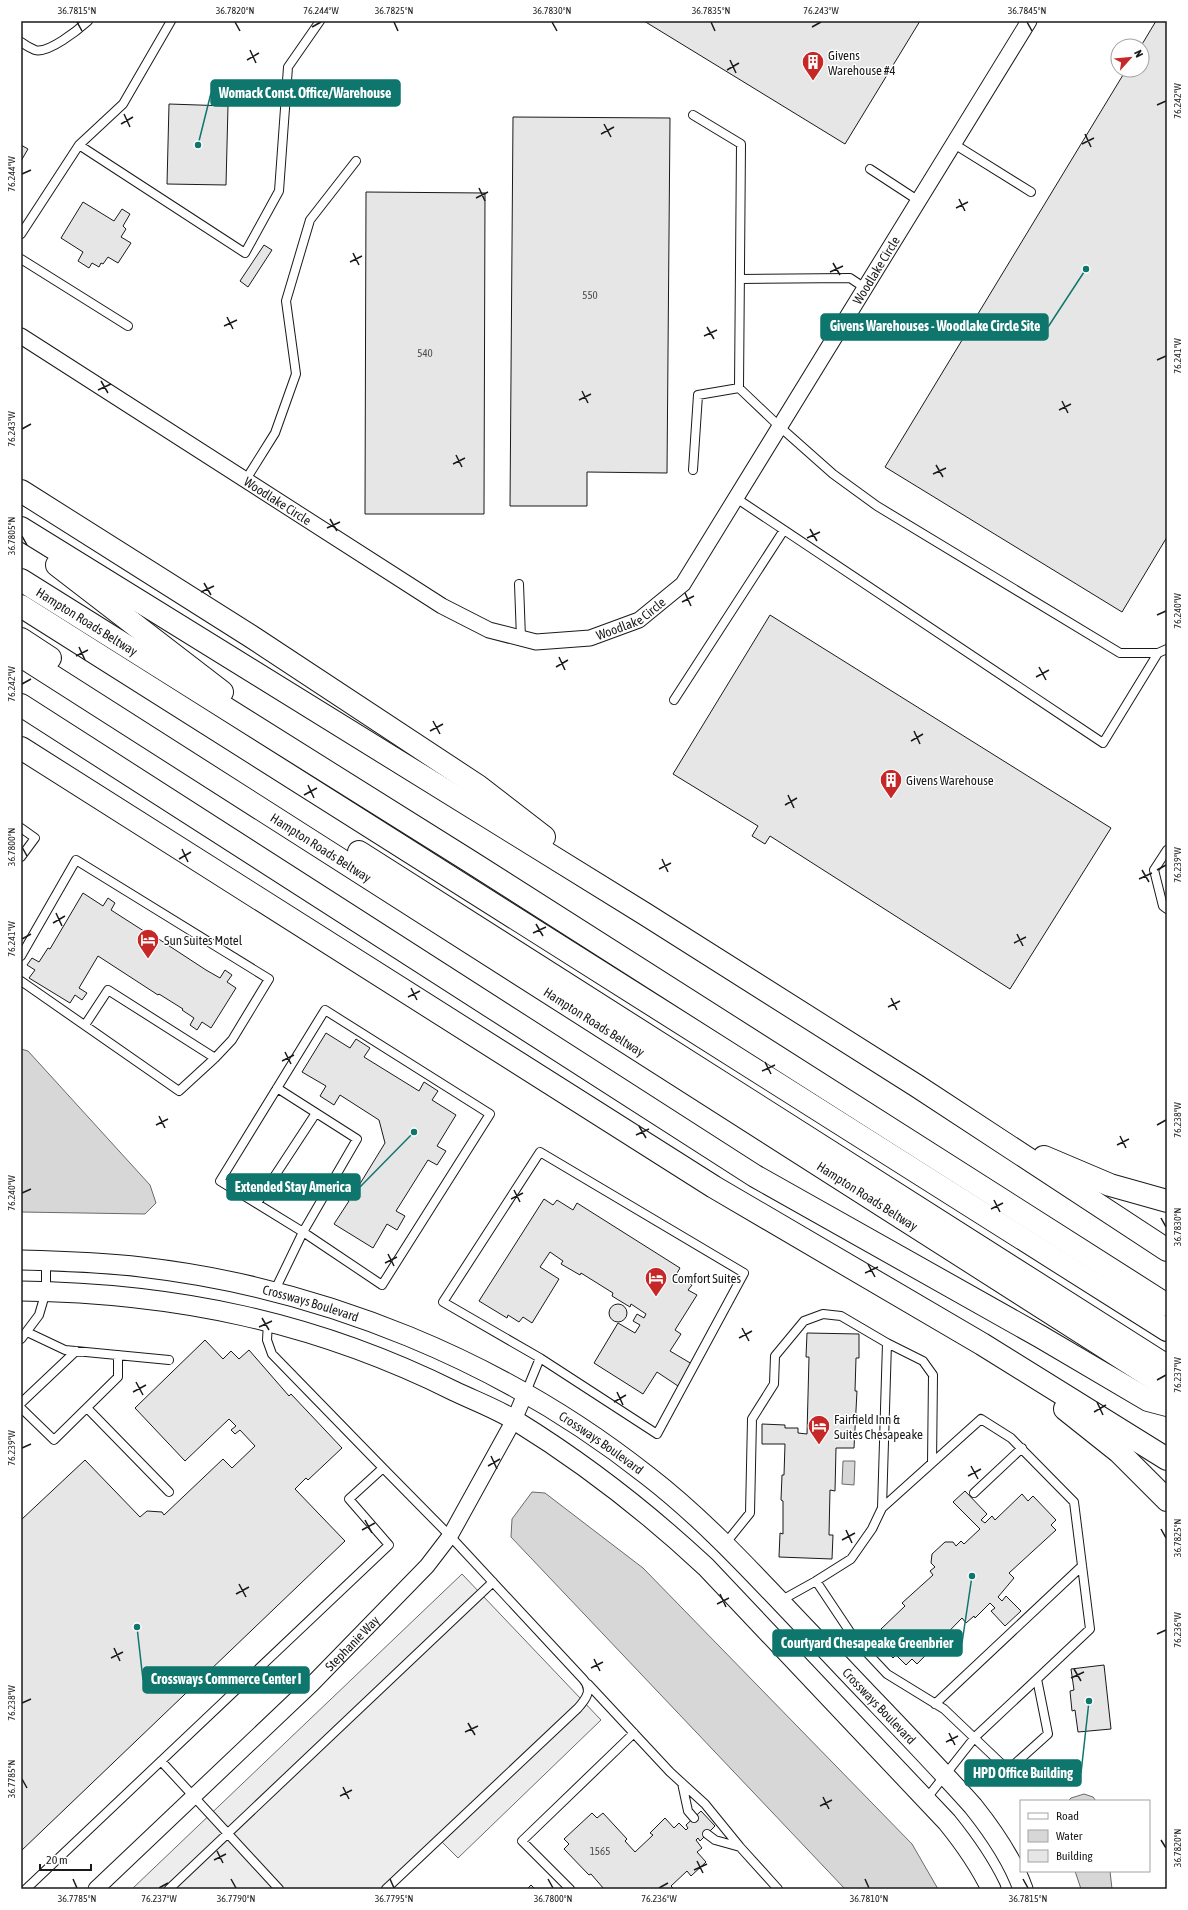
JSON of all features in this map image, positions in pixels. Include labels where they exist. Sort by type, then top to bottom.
[{"type":"highway","points":[[21,491],[245,633],[478,786],[646,914]]},
{"type":"highway","points":[[21,528],[646,914],[917,1086],[1167,1250]]},
{"type":"highway","points":[[21,539],[101,598],[319,768]]},
{"type":"highway","name":"Hampton Roads Beltway","points":[[21,580],[319,768],[478,866],[1167,1305]]},
{"type":"highway","points":[[21,606],[1167,1330]]},
{"type":"highway","points":[[21,639],[446,907],[1167,1366]]},
{"type":"highway","name":"Hampton Roads Beltway","points":[[21,656],[1167,1387]]},
{"type":"highway","points":[[27,709],[416,960],[755,1176],[1041,1337],[1148,1400],[1167,1405]]},
{"type":"highway","points":[[21,748],[714,1187],[982,1344],[1167,1459]]},
{"type":"highway","points":[[917,1086],[1035,1153],[1110,1185],[1167,1201]]},
{"type":"highway","points":[[982,1344],[1118,1452],[1167,1500]]},
{"type":"street","name":"Woodlake Circle","points":[[21,336],[442,606],[489,630],[536,642],[590,638],[639,620],[683,584],[1029,21]]},
{"type":"street","name":"Crossways Boulevard","points":[[21,1260],[142,1267],[200,1276],[274,1292],[344,1313],[404,1334],[526,1392],[593,1436],[649,1476],[725,1544],[945,1775],[992,1829],[1008,1855],[1023,1889]]},
{"type":"street","points":[[21,1291],[123,1295],[181,1304],[268,1321],[354,1347],[415,1371],[514,1420],[576,1461],[631,1501],[671,1534],[733,1596],[927,1798],[966,1846],[983,1872],[991,1889]]},
{"type":"street","name":"Stephanie Way","points":[[96,1889],[312,1684],[427,1566],[450,1536],[514,1420],[526,1392]]},
{"type":"lane","points":[[21,42],[35,50],[42,51],[70,36],[88,21]]},
{"type":"lane","points":[[21,234],[79,145],[123,104],[171,21]]},
{"type":"lane","points":[[79,145],[245,253],[279,192],[288,67],[320,21]]},
{"type":"lane","points":[[693,115],[741,144],[739,388],[833,474],[877,506],[1120,652],[1158,653],[1167,649]]},
{"type":"lane","points":[[954,144],[1031,192]]},
{"type":"lane","points":[[245,481],[275,433],[296,374],[286,301],[310,220],[356,161]]},
{"type":"lane","points":[[870,169],[919,201]]},
{"type":"lane","points":[[21,259],[128,326]]},
{"type":"lane","points":[[740,279],[850,278],[865,288]]},
{"type":"lane","points":[[693,470],[698,396],[739,388]]},
{"type":"lane","points":[[736,498],[1103,743],[1158,653]]},
{"type":"lane","points":[[674,700],[784,530]]},
{"type":"lane","points":[[519,584],[522,638]]},
{"type":"lane","points":[[21,828],[35,838],[21,856]]},
{"type":"lane","points":[[1167,850],[1154,870],[1163,906],[1167,908]]},
{"type":"lane","points":[[21,956],[76,860],[269,979],[232,1040],[180,1090],[21,981]]},
{"type":"lane","points":[[85,1025],[108,990],[215,1058]]},
{"type":"lane","points":[[325,1010],[490,1114],[382,1285],[303,1232],[220,1181],[277,1088],[325,1010]]},
{"type":"lane","points":[[274,1292],[303,1232],[358,1140],[277,1088]]},
{"type":"lane","points":[[257,1204],[316,1113]]},
{"type":"lane","points":[[540,1152],[744,1273],[657,1434],[540,1358],[443,1302],[540,1152]]},
{"type":"lane","points":[[21,1339],[40,1315],[46,1291],[46,1261]]},
{"type":"lane","points":[[725,1544],[750,1513],[752,1419],[774,1384],[775,1356],[804,1321],[823,1314],[841,1316],[887,1343],[923,1360],[933,1375],[932,1463]]},
{"type":"lane","points":[[268,1321],[267,1340],[272,1354],[450,1536],[634,1733],[682,1783],[705,1804],[740,1847],[778,1889]]},
{"type":"lane","points":[[27,1332],[65,1350],[169,1360]]},
{"type":"lane","points":[[882,1508],[887,1343]]},
{"type":"lane","points":[[21,1403],[76,1351]]},
{"type":"lane","points":[[21,1408],[54,1440],[118,1377],[118,1355]]},
{"type":"lane","points":[[526,1392],[540,1358]]},
{"type":"lane","points":[[87,1408],[169,1492]]},
{"type":"lane","points":[[780,1601],[851,1559],[872,1529],[882,1508],[981,1419],[1012,1438],[1074,1502],[1090,1630],[975,1737],[927,1798]]},
{"type":"lane","points":[[974,1493],[1022,1448]]},
{"type":"lane","points":[[26,1889],[389,1545],[349,1498],[384,1468]]},
{"type":"lane","points":[[935,1704],[1082,1566]]},
{"type":"lane","points":[[816,1581],[856,1641],[887,1674],[944,1709],[1008,1770],[1048,1734],[1037,1679]]},
{"type":"lane","points":[[169,1889],[493,1582]]},
{"type":"lane","points":[[386,1889],[578,1708],[586,1698],[589,1691],[588,1684],[584,1679]]},
{"type":"lane","points":[[570,1889],[522,1841],[634,1733]]},
{"type":"lane","points":[[161,1761],[193,1798],[278,1889]]},
{"type":"lane","points":[[682,1783],[688,1811],[694,1818]]},
{"type":"lane","points":[[707,1834],[715,1840],[740,1847]]},
{"type":"shaded area","points":[[462,1574],[601,1720],[458,1858],[439,1839],[386,1889],[132,1889]]},
{"type":"water","points":[[21,1049],[28,1051],[150,1185],[156,1203],[145,1214],[21,1212]]},
{"type":"water","points":[[843,1461],[855,1461],[854,1485],[842,1484]]},
{"type":"water","points":[[532,1492],[545,1493],[643,1568],[912,1844],[938,1889],[845,1889],[511,1537],[512,1519]]},
{"type":"water","points":[[1084,1794],[1093,1797],[1095,1800],[1069,1800]]},
{"type":"water","points":[[1075,1872],[1110,1872],[1112,1889],[1081,1889]]},
{"type":"building","name":"Givens Warehouse #4","points":[[644,21],[920,21],[845,144]]},
{"type":"building","points":[[1156,21],[1167,21],[1167,537],[1122,612],[885,467],[1121,78],[1150,78],[1150,38],[1146,38]]},
{"type":"building","points":[[169,104],[228,106],[226,185],[167,184]]},
{"type":"building","points":[[513,117],[670,118],[667,473],[587,472],[587,506],[510,506]]},
{"type":"building","points":[[21,145],[28,149],[21,161]]},
{"type":"building","points":[[366,192],[485,193],[484,514],[365,514]]},
{"type":"building","points":[[83,202],[114,221],[122,209],[130,214],[123,226],[126,229],[121,237],[131,243],[118,263],[108,257],[99,267],[92,263],[89,268],[78,261],[83,252],[61,238]]},
{"type":"building","points":[[264,245],[272,250],[248,287],[240,281]]},
{"type":"building","name":"Givens Warehouse","points":[[770,615],[1111,828],[1010,989],[770,836],[765,844],[752,836],[758,826],[673,774]]},
{"type":"building","name":"Sun Suites Motel","points":[[83,893],[103,906],[108,898],[115,903],[111,910],[220,978],[225,970],[232,975],[227,982],[236,988],[211,1028],[202,1022],[197,1030],[190,1025],[194,1018],[182,1010],[183,1009],[159,994],[158,995],[98,956],[79,988],[87,993],[82,1000],[75,995],[70,1003],[29,978],[35,970],[27,965],[32,958],[39,962],[48,948],[50,949]]},
{"type":"building","points":[[326,1033],[350,1048],[356,1039],[370,1048],[364,1057],[419,1091],[424,1082],[438,1091],[432,1100],[456,1115],[437,1146],[446,1151],[437,1165],[428,1160],[396,1211],[405,1216],[397,1230],[387,1224],[373,1248],[334,1224],[349,1201],[340,1195],[349,1181],[358,1187],[385,1143],[379,1120],[340,1095],[334,1105],[320,1096],[326,1086],[302,1072]]},
{"type":"building","name":"Comfort Suites","points":[[544,1199],[553,1205],[557,1200],[573,1210],[577,1203],[680,1268],[676,1275],[692,1285],[688,1290],[697,1295],[675,1330],[681,1334],[670,1351],[692,1364],[678,1386],[657,1372],[643,1394],[594,1363],[618,1323],[635,1333],[640,1325],[633,1321],[637,1314],[644,1318],[646,1314],[631,1304],[630,1307],[612,1296],[613,1293],[581,1273],[580,1275],[561,1264],[563,1261],[550,1252],[540,1267],[559,1279],[532,1323],[523,1317],[519,1322],[508,1315],[507,1318],[479,1301]]},
{"type":"building","points":[[618,1304],[624,1307],[627,1313],[624,1319],[618,1322],[612,1319],[609,1313],[612,1307]]},
{"type":"building","name":"Fairfield Inn & Suites Chesapeake","points":[[807,1333],[859,1334],[859,1358],[856,1358],[855,1391],[857,1391],[854,1448],[836,1448],[835,1491],[830,1490],[829,1535],[833,1535],[832,1559],[779,1557],[780,1533],[783,1534],[783,1501],[781,1500],[782,1475],[784,1475],[785,1444],[762,1444],[762,1424],[785,1425],[785,1428],[798,1428],[798,1433],[807,1434],[809,1357],[806,1357]]},
{"type":"building","points":[[205,1340],[223,1359],[231,1351],[239,1359],[249,1350],[289,1396],[291,1394],[342,1448],[308,1480],[306,1478],[295,1489],[345,1541],[21,1851],[21,1520],[85,1460],[140,1517],[147,1511],[162,1512],[164,1515],[223,1459],[232,1468],[255,1446],[240,1430],[235,1434],[231,1430],[236,1426],[229,1419],[185,1461],[135,1408]]},
{"type":"building","points":[[965,1491],[987,1514],[981,1520],[985,1523],[992,1516],[995,1520],[1022,1494],[1028,1501],[1033,1496],[1056,1520],[1051,1525],[1056,1530],[1009,1573],[1014,1578],[998,1597],[1002,1601],[1006,1596],[1021,1611],[1005,1626],[991,1611],[995,1608],[990,1603],[975,1618],[974,1616],[966,1623],[962,1618],[917,1664],[912,1659],[906,1665],[896,1655],[893,1658],[876,1641],[884,1632],[881,1629],[905,1606],[902,1603],[933,1575],[930,1571],[935,1567],[931,1563],[932,1554],[945,1542],[953,1542],[956,1546],[961,1541],[964,1544],[980,1529],[953,1502]]},
{"type":"building","points":[[1104,1665],[1111,1729],[1078,1732],[1075,1710],[1072,1711],[1070,1691],[1074,1690],[1071,1669]]},
{"type":"building","points":[[701,1811],[715,1826],[700,1841],[698,1838],[696,1840],[702,1848],[697,1852],[706,1862],[691,1876],[687,1871],[671,1886],[674,1889],[604,1889],[591,1874],[589,1875],[564,1849],[569,1844],[564,1839],[592,1813],[597,1818],[603,1813],[627,1839],[625,1841],[635,1852],[653,1835],[650,1833],[665,1818],[674,1828],[679,1823],[686,1830],[688,1828],[686,1825]]},
{"type":"building","points":[[531,1885],[535,1889],[527,1889]]},
{"type":"place","name":"Givens Warehouse #4","points":[[813,82]]},
{"type":"place","name":"Womack Const. Office/Warehouse","points":[[198,145]]},
{"type":"place","name":"Givens Warehouses - Woodlake Circle Site","points":[[1086,269]]},
{"type":"place","name":"Givens Warehouse","points":[[891,800]]},
{"type":"place","name":"Sun Suites Motel","points":[[148,960]]},
{"type":"place","name":"Extended Stay America","points":[[414,1132]]},
{"type":"place","name":"Comfort Suites","points":[[656,1298]]},
{"type":"place","name":"Fairfield Inn & Suites Chesapeake","points":[[819,1446]]},
{"type":"place","name":"Courtyard Chesapeake Greenbrier","points":[[972,1576]]},
{"type":"place","name":"Crossways Commerce Center I","points":[[137,1627]]},
{"type":"place","name":"HPD Office Building","points":[[1089,1701]]}]
